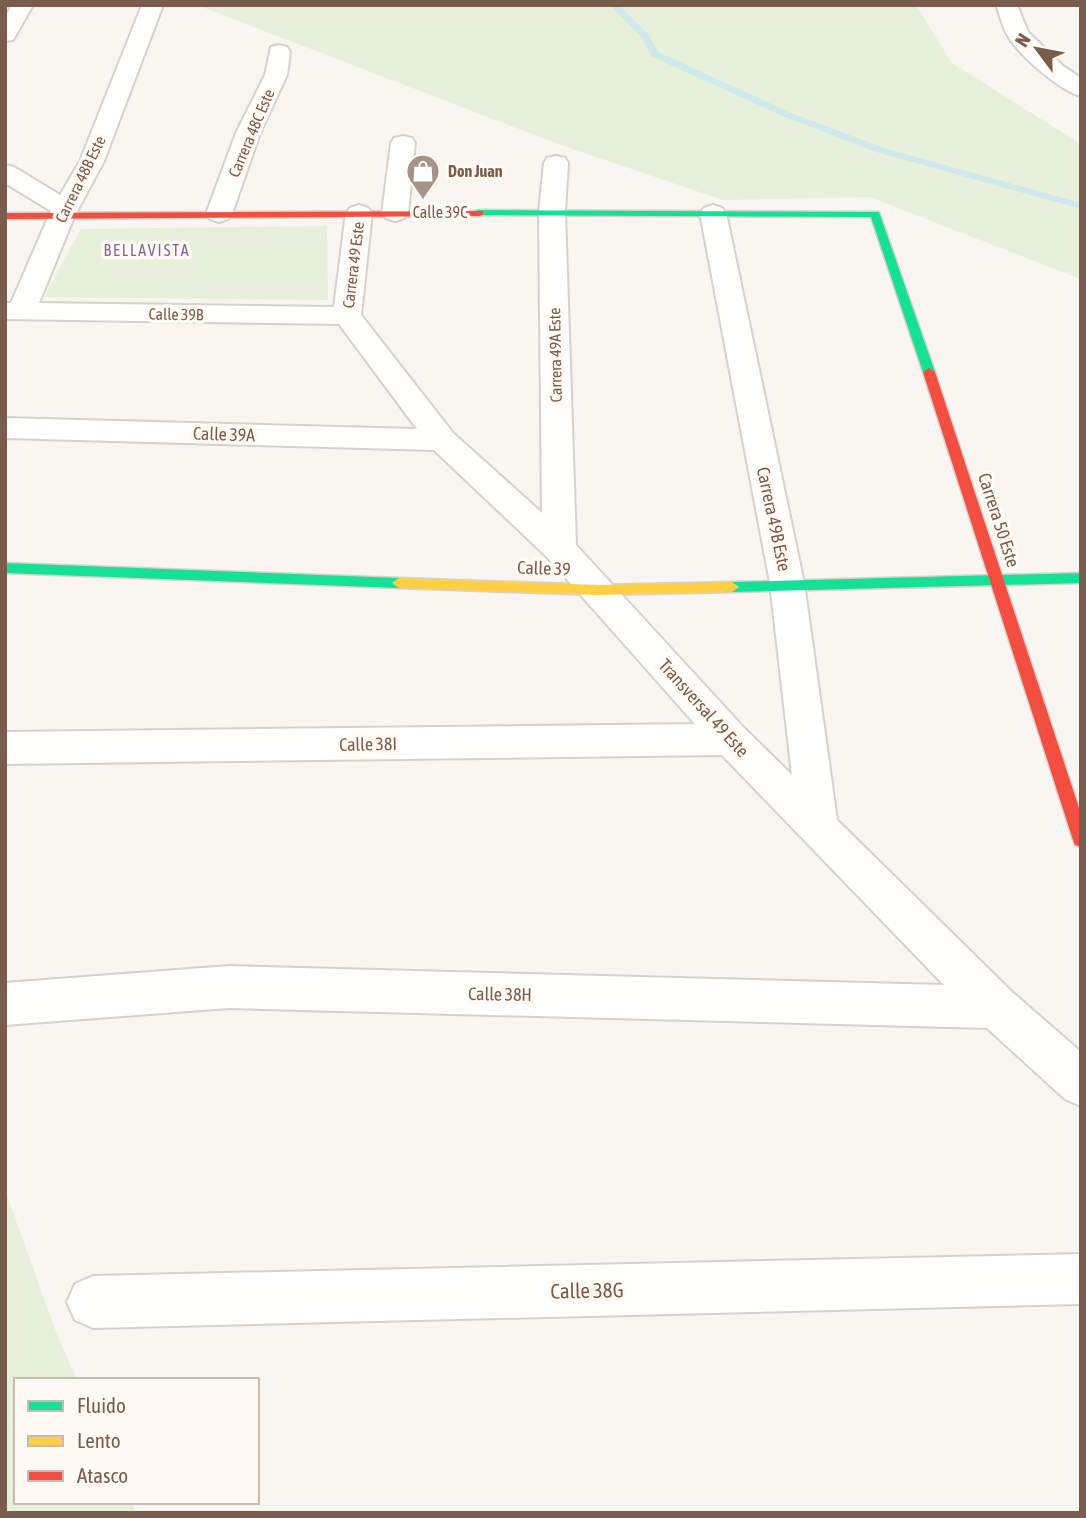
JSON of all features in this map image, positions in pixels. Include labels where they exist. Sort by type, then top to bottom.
[{"type":"street","points":[[5,35],[23,5]]},
{"type":"street","name":"Carrera 48B Este","points":[[13,312],[92,161],[153,5]]},
{"type":"street","points":[[1006,5],[1018,35],[1055,71],[1081,89]]},
{"type":"street","name":"Carrera 48C Este","points":[[219,214],[248,134],[276,75],[279,52]]},
{"type":"street","points":[[395,213],[404,143]]},
{"type":"street","name":"Carrera 49A Este","points":[[556,163],[552,212],[559,548]]},
{"type":"street","points":[[5,172],[63,213]]},
{"type":"street","name":"Calle 39C","points":[[5,216],[63,213],[875,214]]},
{"type":"street","name":"Carrera 49 Este","points":[[346,316],[359,213]]},
{"type":"street","name":"Carrera 49B Este","points":[[713,213],[787,583],[818,826]]},
{"type":"street","name":"Carrera 50 Este","points":[[875,214],[916,329],[1081,840]]},
{"type":"street","name":"Calle 39B","points":[[13,312],[346,316]]},
{"type":"street","name":"Transversal 49 Este","points":[[346,316],[442,440],[559,548],[731,739],[996,1007],[1081,1083]]},
{"type":"street","name":"Calle 39A","points":[[5,428],[442,440]]},
{"type":"street","name":"Calle 39","points":[[5,568],[598,590],[787,583],[1081,578]]},
{"type":"street","name":"Calle 38I","points":[[5,748],[731,739]]},
{"type":"street","name":"Calle 38H","points":[[5,1004],[229,987],[996,1007]]},
{"type":"street","name":"Calle 38G","points":[[93,1302],[1081,1279]]},
{"type":"green space","points":[[197,5],[916,5],[952,63],[1081,144],[1081,283],[1078,278],[870,197],[723,200],[558,144]]},
{"type":"green space","points":[[327,226],[328,300],[44,297],[81,229]]},
{"type":"green space","points":[[5,1190],[56,1332],[76,1378],[14,1378],[14,1504],[132,1504],[136,1513],[5,1513]]},
{"type":"waterway","points":[[614,5],[645,36],[654,54],[788,115],[880,150],[1081,206]]},
{"type":"traffic: fast","points":[[479,213],[875,214],[929,372]]},
{"type":"traffic: fast","points":[[5,568],[399,583]]},
{"type":"traffic: fast","points":[[732,587],[1081,578]]},
{"type":"traffic: slow","points":[[399,583],[598,590],[732,587]]},
{"type":"traffic: jam","points":[[5,216],[479,213]]},
{"type":"traffic: jam","points":[[929,372],[1081,840]]},
{"type":"place","name":"Don Juan","points":[[423,201]]},
{"type":"district","name":"BELLAVISTA","points":[[147,250]]}]
